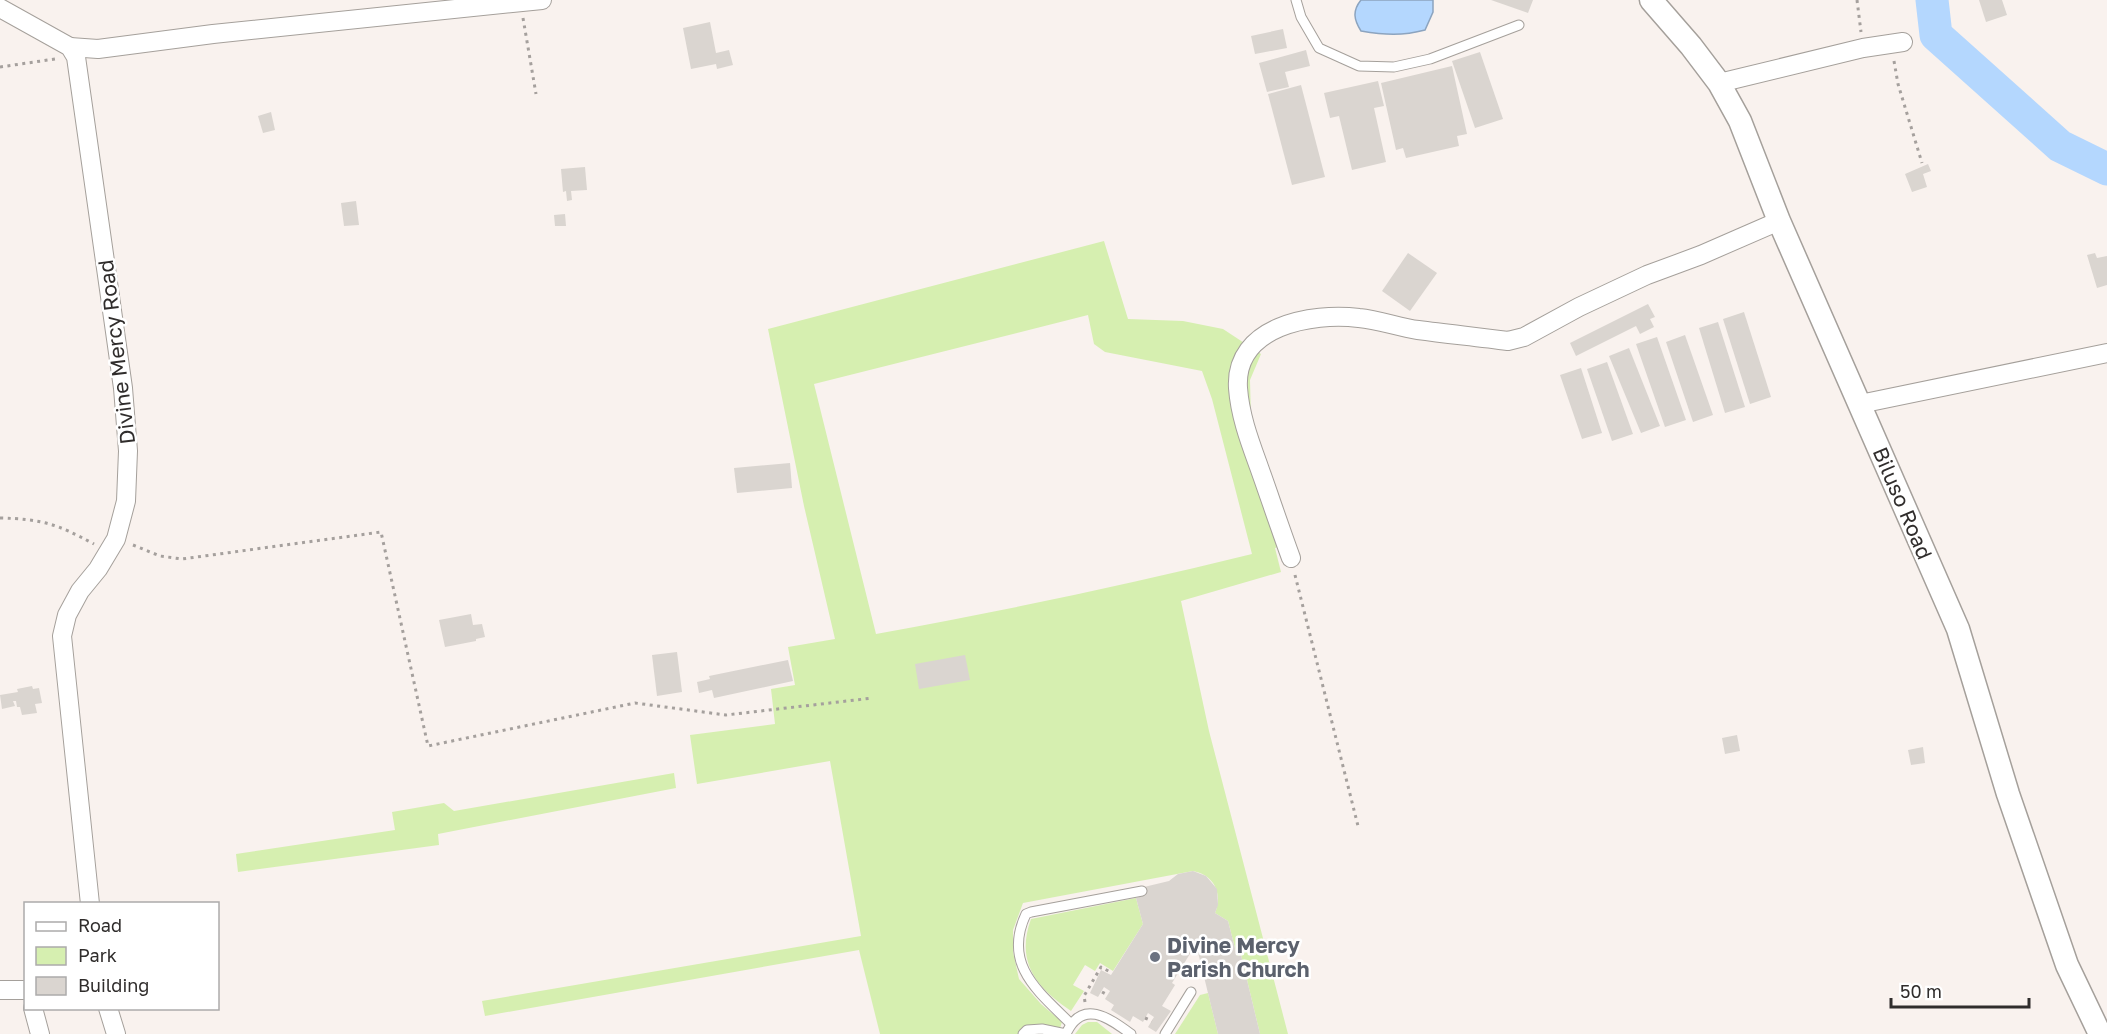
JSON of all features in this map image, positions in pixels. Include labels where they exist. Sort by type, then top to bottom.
[{"type":"street","points":[[0,8],[73,52],[213,34],[542,0]]},
{"type":"street","name":"Biluso Road","points":[[1651,0],[1719,83],[1740,121],[1779,221],[1958,629],[2008,794],[2067,965],[2100,1034]]},
{"type":"street","points":[[1719,83],[1863,48],[1897,43]]},
{"type":"street","name":"Divine Mercy Road","points":[[73,52],[123,388],[128,451],[126,501],[112,545],[66,615],[62,636],[90,902]]},
{"type":"street","points":[[1291,558],[1245,425],[1238,388],[1239,373],[1246,354],[1257,340],[1280,327],[1311,318],[1357,318],[1415,329],[1508,341],[1524,337],[1579,307],[1647,275],[1701,255],[1779,221]]},
{"type":"street","points":[[1860,404],[2107,353]]},
{"type":"street","points":[[0,990],[24,990]]},
{"type":"street","points":[[34,1010],[40,1034]]},
{"type":"street","points":[[109,1010],[116,1034]]},
{"type":"lane","points":[[1296,0],[1301,17],[1319,48],[1359,66],[1394,67],[1430,59],[1519,25]]},
{"type":"lane","points":[[1071,1024],[1039,992],[1023,970],[1018,945],[1020,930],[1026,914],[1142,891]]},
{"type":"lane","points":[[1165,1034],[1191,992]]},
{"type":"lane","points":[[1023,1034],[1027,1030],[1042,1029],[1066,1034],[1071,1024],[1086,1014],[1100,1014],[1131,1034]]},
{"type":"path","points":[[1857,0],[1863,48]]},
{"type":"path","points":[[528,1],[523,14],[536,94]]},
{"type":"path","points":[[1897,43],[1898,84],[1922,163]]},
{"type":"path","points":[[0,67],[73,52]]},
{"type":"path","points":[[0,518],[30,518],[112,545],[160,556],[182,558],[381,532],[429,746],[635,703],[726,716],[873,698]]},
{"type":"path","points":[[1291,558],[1358,826]]},
{"type":"path","points":[[1086,1014],[1084,996],[1101,967],[1112,973]]},
{"type":"path","points":[[1102,992],[1108,995]]},
{"type":"path","points":[[1145,1018],[1152,1021]]},
{"type":"green space","points":[[1104,241],[1128,319],[1183,321],[1223,329],[1261,354],[1250,380],[1251,419],[1293,542],[1275,548],[1281,572],[1181,601],[1209,731],[1288,1034],[1260,1034],[1241,955],[1237,956],[1228,921],[1215,913],[1218,899],[1215,886],[1206,876],[1193,871],[1023,903],[1013,930],[1013,952],[1019,979],[1041,1004],[1062,1022],[1058,1034],[880,1034],[859,950],[485,1016],[482,1001],[861,936],[830,761],[697,784],[690,735],[775,724],[771,689],[795,685],[788,647],[835,639],[804,506],[768,329]],"holes":[[[1088,315],[1094,344],[1105,352],[1202,371],[1212,399],[1252,554],[1064,597],[876,634],[814,384]]]},
{"type":"green space","points":[[674,773],[676,788],[438,834],[439,845],[238,872],[236,854],[395,830],[392,812],[444,803],[454,811]]},
{"type":"green space","points":[[1136,898],[1143,924],[1113,971],[1100,963],[1095,971],[1085,965],[1073,985],[1084,991],[1071,1011],[1048,993],[1032,973],[1026,949],[1031,919]]},
{"type":"green space","points":[[1208,993],[1218,1034],[1175,1034],[1200,995]]},
{"type":"green space","points":[[1097,1022],[1112,1034],[1075,1034],[1082,1025]]},
{"type":"water","points":[[1361,0],[1433,0],[1433,12],[1425,30],[1393,34],[1361,31],[1355,16],[1356,8]]},
{"type":"building","points":[[1491,0],[1533,0],[1528,13]]},
{"type":"building","points":[[1979,0],[2002,0],[2007,15],[1986,22]]},
{"type":"building","points":[[710,22],[716,53],[729,50],[733,65],[717,69],[716,64],[691,69],[683,28]]},
{"type":"building","points":[[1283,29],[1287,48],[1255,54],[1251,36]]},
{"type":"building","points":[[1306,50],[1310,66],[1285,72],[1289,87],[1267,92],[1259,63]]},
{"type":"building","points":[[1480,52],[1503,119],[1475,128],[1452,61]]},
{"type":"building","points":[[1452,66],[1467,134],[1457,136],[1459,146],[1406,158],[1403,148],[1396,150],[1381,83]]},
{"type":"building","points":[[1378,81],[1384,106],[1374,108],[1386,162],[1352,170],[1339,116],[1330,118],[1324,93]]},
{"type":"building","points":[[1301,85],[1325,177],[1292,185],[1268,94]]},
{"type":"building","points":[[271,112],[275,130],[263,133],[258,116]]},
{"type":"building","points":[[1928,164],[1931,171],[1923,174],[1927,187],[1912,192],[1905,174]]},
{"type":"building","points":[[585,167],[587,190],[571,191],[572,200],[567,201],[566,191],[563,192],[561,169]]},
{"type":"building","points":[[356,201],[359,225],[344,226],[341,203]]},
{"type":"building","points":[[565,214],[566,226],[555,226],[554,215]]},
{"type":"building","points":[[1408,253],[1437,273],[1410,311],[1382,291]]},
{"type":"building","points":[[2095,253],[2097,258],[2107,256],[2107,285],[2097,288],[2087,255]]},
{"type":"building","points":[[1648,304],[1655,317],[1650,319],[1654,327],[1640,334],[1636,326],[1576,356],[1570,343]]},
{"type":"building","points":[[1744,312],[1771,397],[1750,404],[1723,319]]},
{"type":"building","points":[[1718,322],[1745,407],[1725,413],[1699,328]]},
{"type":"building","points":[[1685,335],[1713,415],[1693,422],[1666,342]]},
{"type":"building","points":[[1657,337],[1686,420],[1665,427],[1636,344]]},
{"type":"building","points":[[1629,348],[1660,426],[1641,433],[1609,356]]},
{"type":"building","points":[[1607,362],[1633,434],[1612,441],[1587,369]]},
{"type":"building","points":[[1581,368],[1602,433],[1582,439],[1560,375]]},
{"type":"building","points":[[790,463],[792,488],[737,493],[734,468]]},
{"type":"building","points":[[471,614],[473,625],[482,624],[485,637],[445,647],[439,620]]},
{"type":"building","points":[[677,652],[682,692],[657,696],[652,655]]},
{"type":"building","points":[[965,655],[970,680],[919,689],[915,664]]},
{"type":"building","points":[[788,660],[793,681],[714,698],[712,690],[699,693],[697,682],[710,679],[709,676]]},
{"type":"building","points":[[32,686],[33,689],[39,688],[42,703],[35,704],[37,713],[22,715],[16,701],[13,701],[15,706],[2,709],[0,695],[18,692],[17,689]]},
{"type":"building","points":[[1737,735],[1740,751],[1725,754],[1722,738]]},
{"type":"building","points":[[1923,747],[1925,763],[1911,765],[1908,750]]},
{"type":"building","name":"Divine Mercy Parish Church","points":[[1193,871],[1206,876],[1217,889],[1218,905],[1215,913],[1228,921],[1237,956],[1241,955],[1260,1034],[1218,1034],[1196,944],[1172,983],[1175,985],[1162,1006],[1171,1011],[1156,1032],[1148,1027],[1154,1017],[1148,1013],[1143,1022],[1133,1016],[1130,1022],[1111,1010],[1114,1005],[1105,999],[1110,991],[1104,987],[1098,997],[1090,993],[1101,970],[1111,975],[1143,924],[1136,898],[1146,895],[1144,887],[1169,881],[1178,874]]},
{"type":"waterway","points":[[1932,0],[1936,35],[2060,146],[2107,169]]},
{"type":"place","name":"Divine Mercy Parish Church","points":[[1155,957]]}]
